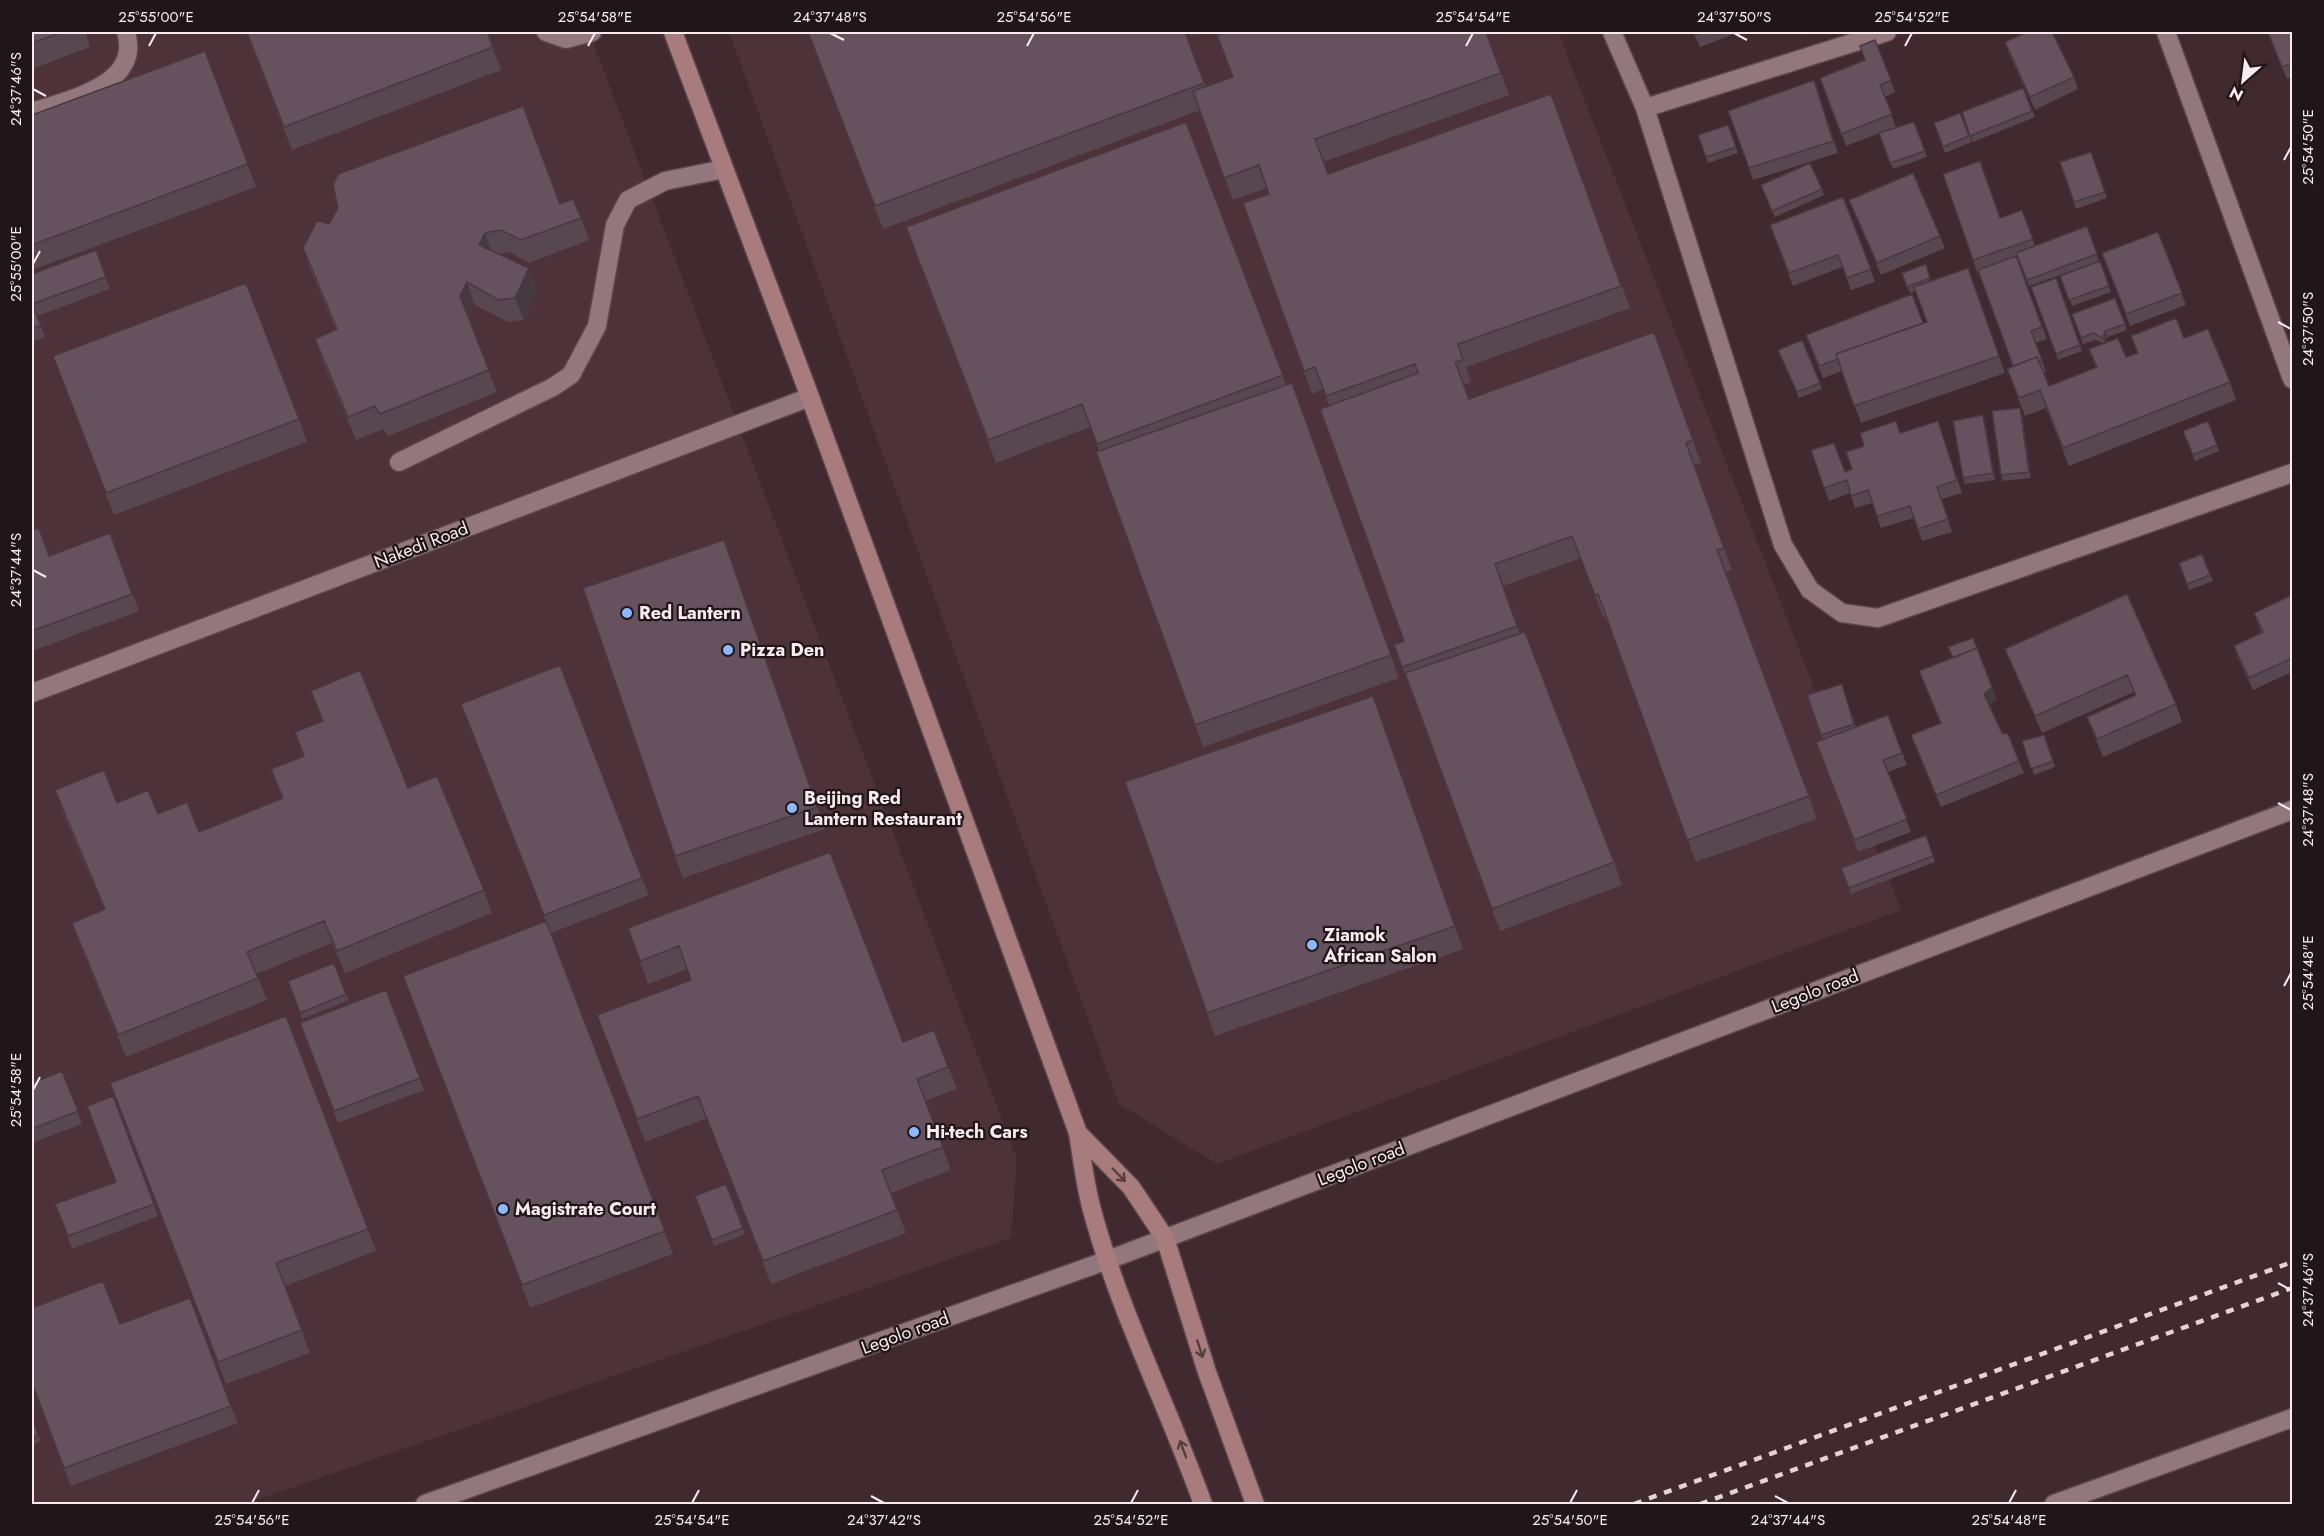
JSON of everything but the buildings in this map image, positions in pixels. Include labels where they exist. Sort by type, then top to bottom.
[{"type":"main road","points":[[674,32],[810,397],[1078,1133],[1091,1208],[1107,1260],[1181,1443],[1203,1504]]},
{"type":"main road","points":[[1078,1133],[1131,1187],[1165,1238],[1207,1371],[1255,1504]]},
{"type":"street","points":[[32,112],[96,90],[124,67],[129,42],[126,32]]},
{"type":"street","points":[[546,32],[566,39],[592,32]]},
{"type":"street","points":[[1612,32],[1644,108],[1783,545],[1809,590],[1842,613],[1878,618],[2292,473]]},
{"type":"street","points":[[1644,108],[1887,32]]},
{"type":"street","points":[[2166,32],[2292,379]]},
{"type":"street","points":[[399,462],[553,387],[571,375],[597,326],[615,225],[628,200],[666,181],[724,169]]},
{"type":"street","name":"Nakedi Road","points":[[32,693],[810,397]]},
{"type":"street","name":"Legolo road","points":[[425,1504],[1107,1260],[2292,810]]},
{"type":"street","points":[[2054,1504],[2292,1418]]},
{"type":"shaded area","points":[[32,32],[589,32],[1017,1159],[1011,1238],[245,1504],[32,1504]]},
{"type":"shaded area","points":[[729,32],[1558,32],[1901,910],[1217,1164],[1119,1104]]},
{"type":"railway","points":[[1634,1504],[2292,1262]]},
{"type":"railway","points":[[1700,1504],[2292,1288]]},
{"type":"place","name":"Red Lantern","points":[[627,613]]},
{"type":"place","name":"Pizza Den","points":[[728,650]]},
{"type":"place","name":"Beijing Red Lantern Restaurant","points":[[792,808]]},
{"type":"place","name":"Ziamok African Salon","points":[[1312,945]]},
{"type":"place","name":"Hi-tech Cars","points":[[914,1132]]},
{"type":"place","name":"Magistrate Court","points":[[503,1209]]}]
